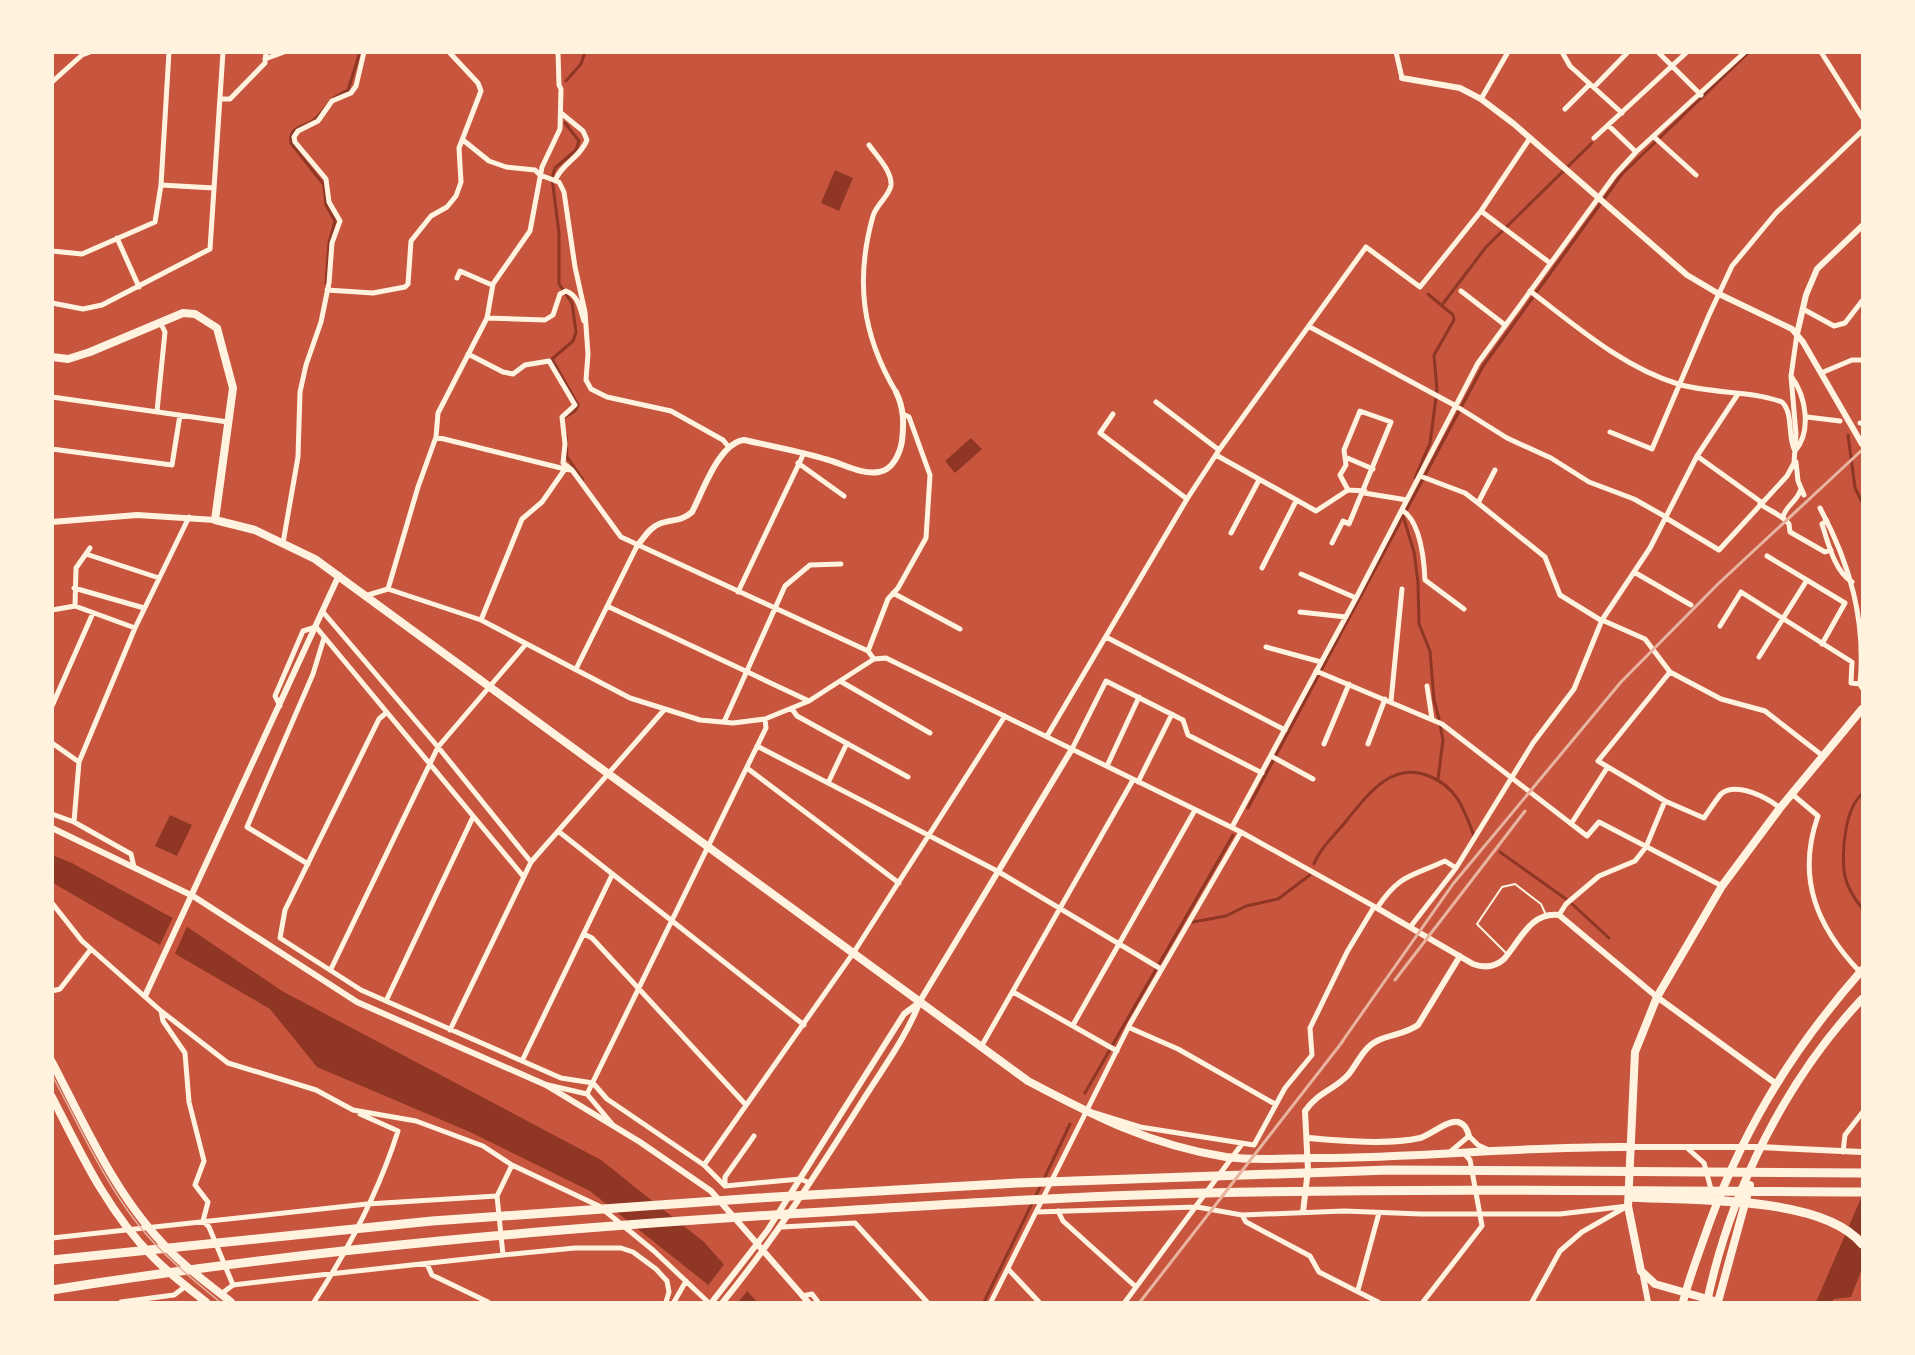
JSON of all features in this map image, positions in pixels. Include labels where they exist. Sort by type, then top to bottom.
[{"type":"highway","points":[[52,1260],[432,1221],[758,1198],[1029,1183],[1389,1170],[1863,1172]]},
{"type":"highway","points":[[1536,1191],[1760,1205],[1809,1212],[1854,1234],[1863,1245]]},
{"type":"highway","points":[[52,1290],[241,1263],[435,1242],[759,1216],[1019,1200],[1202,1193],[1863,1192]]},
{"type":"main road","points":[[52,357],[68,358],[90,352],[183,313],[195,314],[217,328],[233,388],[215,520],[255,530],[315,559],[339,575],[1028,1081],[1085,1111],[1125,1131],[1187,1149],[1226,1157],[1370,1158],[1490,1150],[1630,1147]]},
{"type":"main road","points":[[1760,1147],[1718,1302],[1684,1298],[1655,1284],[1641,1271],[1629,1206],[1635,1052],[1657,997],[1722,886],[1780,808],[1863,709]]},
{"type":"main road","points":[[1684,1298],[1739,1147],[1775,1083],[1810,1031],[1862,971]]},
{"type":"main road","points":[[1707,1301],[1728,1228],[1760,1147],[1821,1048],[1863,999]]},
{"type":"main road","points":[[52,1062],[121,1190],[148,1227],[169,1250],[231,1302]]},
{"type":"main road","points":[[52,1097],[90,1172],[128,1229],[154,1258],[206,1302]]},
{"type":"street","points":[[52,82],[82,55],[90,52]]},
{"type":"street","points":[[52,251],[82,254],[155,222],[161,184],[169,52]]},
{"type":"street","points":[[52,303],[83,309],[102,304],[210,249],[223,52]]},
{"type":"street","points":[[220,99],[230,99],[266,56],[284,52]]},
{"type":"street","points":[[283,543],[298,457],[300,393],[327,290],[332,243],[340,221],[328,202],[326,180],[295,142],[294,136],[298,131],[318,121],[332,101],[351,93],[356,86],[364,52]]},
{"type":"street","points":[[327,290],[373,293],[405,287],[409,273],[411,241],[431,216],[447,207],[456,196],[461,182],[459,148],[480,86],[449,52]]},
{"type":"street","points":[[388,589],[418,487],[436,437],[438,413],[487,318],[492,285],[530,231],[540,175],[557,140],[561,113],[558,52]]},
{"type":"street","points":[[1396,52],[1402,78],[1460,88],[1481,99],[1530,138],[1687,275],[1797,334],[1863,444]]},
{"type":"street","points":[[1481,99],[1508,52]]},
{"type":"street","points":[[1562,52],[1570,66],[1623,113]]},
{"type":"street","points":[[1565,110],[1628,52]]},
{"type":"street","points":[[1658,52],[1701,95]]},
{"type":"street","points":[[1594,138],[1687,52]]},
{"type":"street","points":[[1232,827],[1346,617],[1478,363],[1597,197],[1636,152],[1701,95],[1745,52]]},
{"type":"street","points":[[1821,52],[1863,117]]},
{"type":"street","points":[[555,181],[557,174],[576,159],[587,140],[583,131],[561,113]]},
{"type":"street","points":[[1608,125],[1636,152]]},
{"type":"street","points":[[1610,432],[1652,449],[1678,384],[1732,266],[1760,231],[1863,131]]},
{"type":"street","points":[[1654,137],[1696,175]]},
{"type":"street","points":[[1047,736],[1187,499],[1218,452],[1366,247],[1420,287],[1481,211],[1530,138]]},
{"type":"street","points":[[463,140],[489,161],[506,167],[535,170],[540,175],[559,183],[564,192],[587,333],[586,380],[597,394],[671,411],[723,440],[728,446]]},
{"type":"street","points":[[576,669],[638,546],[651,528],[661,523],[684,519],[692,512],[728,446],[744,440],[804,453],[861,471],[879,472],[889,468],[897,456],[902,442],[903,406],[879,363],[865,310],[863,258],[874,213],[891,187],[890,176],[869,145]]},
{"type":"street","points":[[161,184],[214,188]]},
{"type":"street","points":[[1481,211],[1550,263]]},
{"type":"street","points":[[1804,495],[1795,455],[1791,376],[1797,334],[1817,268],[1863,225]]},
{"type":"street","points":[[117,238],[139,287]]},
{"type":"street","points":[[457,278],[460,271],[492,285]]},
{"type":"street","points":[[487,318],[545,320],[553,315],[560,294],[566,291],[573,294],[578,302],[587,333]]},
{"type":"street","points":[[1461,291],[1506,325]]},
{"type":"street","points":[[1530,291],[1623,357],[1678,384],[1782,402],[1787,407],[1791,445],[1795,455]]},
{"type":"street","points":[[1803,309],[1834,326],[1845,323],[1863,301]]},
{"type":"street","points":[[157,411],[165,332],[160,322]]},
{"type":"street","points":[[1310,327],[1456,406],[1492,430],[1551,458],[1589,482],[1634,499],[1719,550],[1787,476],[1801,442],[1807,417],[1798,385],[1791,376]]},
{"type":"street","points":[[468,354],[503,372],[513,374],[525,365],[549,361],[575,405],[562,417],[565,444],[563,463],[621,537],[868,651],[874,659]]},
{"type":"street","points":[[1821,373],[1851,360],[1863,360]]},
{"type":"street","points":[[1411,926],[1456,868],[1511,777],[1574,689],[1602,621],[1666,517],[1697,456],[1738,394]]},
{"type":"street","points":[[52,397],[228,422]]},
{"type":"street","points":[[1156,402],[1218,452],[1259,480],[1316,512],[1348,490],[1407,500]]},
{"type":"street","points":[[1332,543],[1343,521],[1349,524],[1391,422],[1360,411],[1344,450],[1346,465],[1340,475],[1348,490]]},
{"type":"street","points":[[868,651],[888,599],[926,538],[930,475],[909,417],[903,414]]},
{"type":"street","points":[[1113,414],[1100,433],[1187,499]]},
{"type":"street","points":[[52,449],[172,465],[180,415]]},
{"type":"street","points":[[1807,417],[1840,421]]},
{"type":"street","points":[[436,437],[569,470]]},
{"type":"street","points":[[738,592],[804,453]]},
{"type":"street","points":[[1697,456],[1774,515],[1783,517],[1789,524],[1790,532],[1825,552],[1831,550]]},
{"type":"street","points":[[1345,457],[1373,469]]},
{"type":"street","points":[[798,463],[844,496]]},
{"type":"street","points":[[481,620],[522,519],[542,502],[569,470]]},
{"type":"street","points":[[1478,503],[1495,470]]},
{"type":"street","points":[[1420,476],[1465,493],[1545,557],[1560,596],[1602,621],[1645,639],[1670,672],[1720,699],[1765,711],[1823,756]]},
{"type":"street","points":[[1231,533],[1259,480]]},
{"type":"street","points":[[1783,517],[1786,509],[1798,499],[1801,489]]},
{"type":"street","points":[[1262,568],[1296,501]]},
{"type":"street","points":[[1720,626],[1741,592],[1852,662],[1851,683],[1861,686],[1860,629],[1852,582],[1820,508]]},
{"type":"street","points":[[1402,510],[1411,516],[1422,551],[1425,579],[1464,609]]},
{"type":"street","points":[[52,522],[137,515],[215,520]]},
{"type":"street","points":[[74,822],[79,762],[135,628],[189,517]]},
{"type":"street","points":[[1827,521],[1822,524],[1831,550],[1843,578],[1852,582]]},
{"type":"street","points":[[75,606],[76,568],[90,548]]},
{"type":"street","points":[[86,554],[159,578]]},
{"type":"street","points":[[1767,556],[1845,603],[1822,644]]},
{"type":"street","points":[[724,722],[774,609],[790,580],[810,565],[841,564]]},
{"type":"street","points":[[1634,572],[1690,604]]},
{"type":"street","points":[[1300,574],[1356,598]]},
{"type":"street","points":[[145,996],[339,575]]},
{"type":"street","points":[[1759,657],[1807,580]]},
{"type":"street","points":[[74,588],[144,608]]},
{"type":"street","points":[[368,595],[388,589],[481,620],[630,698],[700,720],[724,722],[765,719],[809,700],[874,659],[886,658],[1232,827],[1480,966],[1491,967],[1498,964],[1532,923],[1546,915],[1559,915],[1657,997],[1775,1083]]},
{"type":"street","points":[[1368,744],[1388,700],[1402,589]]},
{"type":"street","points":[[893,593],[960,629]]},
{"type":"street","points":[[52,610],[75,606],[135,628]]},
{"type":"street","points":[[607,606],[809,700]]},
{"type":"street","points":[[322,612],[438,747],[531,862]]},
{"type":"street","points":[[1300,612],[1346,617]]},
{"type":"street","points":[[52,706],[93,613]]},
{"type":"street","points":[[315,627],[523,876]]},
{"type":"street","points":[[1106,637],[1285,730]]},
{"type":"street","points":[[308,864],[247,827],[313,674],[324,638]]},
{"type":"street","points":[[331,969],[438,747],[526,644]]},
{"type":"street","points":[[1266,647],[1321,662]]},
{"type":"street","points":[[1316,671],[1432,719],[1587,836],[1599,822],[1722,886]]},
{"type":"street","points":[[1670,672],[1599,761],[1607,768],[1665,801],[1704,818],[1723,793],[1731,790],[1758,795],[1780,808]]},
{"type":"street","points":[[840,681],[930,733]]},
{"type":"street","points":[[723,1302],[782,1227],[913,1020],[920,1001],[1072,749],[1106,681],[1183,720],[1188,735],[1262,773]]},
{"type":"street","points":[[1323,744],[1349,684]]},
{"type":"street","points":[[1427,686],[1432,719]]},
{"type":"street","points":[[1107,766],[1139,697]]},
{"type":"street","points":[[792,709],[797,716],[908,777]]},
{"type":"street","points":[[450,1030],[531,862],[664,710]]},
{"type":"street","points":[[386,713],[379,719],[285,910],[280,938],[361,990],[561,1078],[592,1083],[607,1099],[704,1165],[725,1186]]},
{"type":"street","points":[[981,1047],[1172,714]]},
{"type":"street","points":[[704,1165],[854,952],[1005,716]]},
{"type":"street","points":[[587,1094],[710,846],[766,728],[765,719]]},
{"type":"street","points":[[52,743],[79,762]]},
{"type":"street","points":[[828,783],[847,743]]},
{"type":"street","points":[[757,746],[999,872],[1161,969]]},
{"type":"street","points":[[1271,756],[1313,779]]},
{"type":"street","points":[[747,768],[899,883]]},
{"type":"street","points":[[1571,824],[1607,768]]},
{"type":"street","points":[[1792,794],[1818,816],[1810,851],[1810,877],[1814,902],[1821,922],[1838,949],[1862,971]]},
{"type":"street","points":[[1559,915],[1566,904],[1587,885],[1607,871],[1635,861],[1646,847],[1665,801]]},
{"type":"street","points":[[1072,1025],[1195,810]]},
{"type":"street","points":[[52,814],[74,822],[131,854],[134,867]]},
{"type":"street","points":[[386,1001],[473,817]]},
{"type":"street","points":[[52,828],[134,867],[191,899],[357,1002],[546,1085],[614,1125],[711,1191],[808,1302]]},
{"type":"street","points":[[558,831],[804,1025]]},
{"type":"street","points":[[992,1302],[1085,1111],[1161,969],[1241,832]]},
{"type":"street","points":[[1085,1111],[1104,1114],[1140,1127],[1240,1147],[1254,1145],[1275,1104],[1312,1055],[1310,1028],[1347,952],[1376,907],[1391,887],[1400,880],[1445,861],[1456,868]]},
{"type":"street","points":[[522,1061],[612,875]]},
{"type":"street","points":[[52,903],[91,949],[161,1011],[228,1063],[316,1090],[398,1131],[389,1159],[367,1204],[333,1273],[314,1302]]},
{"type":"street","points":[[584,934],[592,938],[746,1105]]},
{"type":"street","points":[[52,991],[60,989],[91,949]]},
{"type":"street","points":[[1303,1212],[1309,1138],[1305,1111],[1312,1101],[1342,1080],[1367,1048],[1378,1040],[1407,1032],[1418,1024],[1460,956]]},
{"type":"street","points":[[1013,992],[1117,1051]]},
{"type":"street","points":[[353,1110],[416,1121],[483,1146],[512,1165],[599,1206],[710,1302],[758,1244],[904,1014],[920,1001]]},
{"type":"street","points":[[161,1011],[163,1021],[185,1053],[189,1102],[204,1161],[195,1185],[208,1202],[203,1221]]},
{"type":"street","points":[[1130,1028],[1178,1049],[1275,1104]]},
{"type":"street","points":[[546,1085],[587,1094],[614,1125]]},
{"type":"street","points":[[1843,1152],[1845,1135],[1863,1113]]},
{"type":"street","points":[[1309,1138],[1332,1140],[1418,1138],[1453,1122],[1460,1122],[1478,1145],[1490,1150]]},
{"type":"street","points":[[725,1186],[725,1177],[754,1136]]},
{"type":"street","points":[[1449,1153],[1469,1136]]},
{"type":"street","points":[[1125,1302],[1240,1147]]},
{"type":"street","points":[[1630,1147],[1760,1147],[1860,1152]]},
{"type":"street","points":[[1686,1147],[1696,1155],[1707,1170],[1712,1187],[1712,1216]]},
{"type":"street","points":[[1470,1160],[1476,1151]]},
{"type":"street","points":[[1423,1302],[1482,1226],[1470,1160],[1463,1152]]},
{"type":"street","points":[[503,1255],[497,1196],[512,1165]]},
{"type":"street","points":[[725,1186],[800,1179],[810,1183]]},
{"type":"street","points":[[52,1238],[367,1204],[497,1196]]},
{"type":"street","points":[[1036,1212],[1197,1207],[1242,1215],[1303,1212],[1560,1214],[1629,1206]]},
{"type":"street","points":[[1532,1302],[1560,1251],[1582,1232],[1629,1206]]},
{"type":"street","points":[[1058,1211],[1063,1221],[1136,1287]]},
{"type":"street","points":[[1358,1290],[1378,1213]]},
{"type":"street","points":[[1242,1215],[1246,1222],[1310,1256],[1319,1272],[1378,1302]]},
{"type":"street","points":[[203,1221],[209,1227],[233,1285]]},
{"type":"street","points":[[782,1227],[855,1223],[927,1302]]},
{"type":"street","points":[[221,1294],[233,1285],[333,1273],[575,1248],[621,1248],[633,1252],[656,1269],[667,1281],[669,1292],[666,1302]]},
{"type":"street","points":[[427,1264],[432,1275],[486,1302]]},
{"type":"street","points":[[1008,1269],[1039,1302]]},
{"type":"street","points":[[1641,1271],[1648,1302]]},
{"type":"street","points":[[674,1302],[686,1281]]},
{"type":"street","points":[[121,1302],[156,1300],[174,1295],[186,1286]]},
{"type":"street","points":[[802,1296],[812,1294],[818,1302]]},
{"type":"lane","points":[[1508,954],[1477,924],[1477,919],[1502,887],[1515,884],[1541,904],[1546,915]]},
{"type":"shaded area","points":[[835,170],[853,178],[839,211],[821,203]]},
{"type":"shaded area","points":[[971,438],[982,449],[955,473],[945,461]]},
{"type":"shaded area","points":[[170,815],[192,825],[177,856],[155,846]]},
{"type":"shaded area","points":[[52,855],[72,863],[180,922],[282,991],[601,1160],[704,1242],[757,1302],[719,1302],[707,1284],[590,1191],[470,1132],[317,1067],[270,1009],[53,883]]},
{"type":"shaded area","points":[[1862,1196],[1862,1269],[1851,1297],[1834,1299],[1832,1302],[1816,1302]]},
{"type":"pier","points":[[174,915],[188,924],[174,956],[159,947]]},
{"type":"pier","points":[[726,1262],[749,1289],[738,1302],[715,1302],[706,1288]]},
{"type":"waterway","points":[[326,283],[329,243],[335,221],[326,205],[324,185],[291,143],[291,137],[295,130],[312,121],[332,100],[348,90],[360,52]]},
{"type":"waterway","points":[[566,81],[581,64],[585,52]]},
{"type":"waterway","points":[[1248,808],[1483,366],[1622,174],[1749,52]]},
{"type":"waterway","points":[[565,123],[579,141],[576,150],[555,168],[552,178],[559,233],[559,284],[572,303],[576,332],[573,341],[552,359],[578,405],[575,411],[565,417]]},
{"type":"waterway","points":[[1442,305],[1486,247],[1592,143]]},
{"type":"waterway","points":[[1415,478],[1430,443],[1437,390],[1434,355],[1454,320],[1453,315],[1428,294]]},
{"type":"waterway","points":[[566,435],[567,457],[583,480]]},
{"type":"waterway","points":[[1848,435],[1855,488],[1862,502]]},
{"type":"waterway","points":[[1404,519],[1414,552],[1418,582],[1419,624],[1430,651],[1434,700],[1439,719]]},
{"type":"waterway","points":[[1438,779],[1443,740],[1440,725]]},
{"type":"waterway","points":[[1314,864],[1324,847],[1363,800],[1392,776],[1404,773],[1429,776],[1446,786],[1463,808],[1474,836]]},
{"type":"waterway","points":[[1862,794],[1856,801],[1848,819],[1844,841],[1845,875],[1853,895],[1862,908]]},
{"type":"waterway","points":[[1085,1093],[1233,835]]},
{"type":"waterway","points":[[1500,852],[1566,899]]},
{"type":"waterway","points":[[1193,922],[1226,916],[1246,906],[1278,899],[1310,875]]},
{"type":"waterway","points":[[1571,903],[1609,938]]},
{"type":"waterway","points":[[1044,1179],[1070,1124]]},
{"type":"waterway","points":[[984,1302],[1041,1185]]},
{"type":"tram line","points":[[52,1075],[102,1170],[124,1206],[166,1255],[220,1302]]},
{"type":"railway","points":[[1339,1046],[1453,884],[1621,682],[1718,584],[1862,450]]},
{"type":"railway","points":[[1395,980],[1525,811]]},
{"type":"railway","points":[[1140,1302],[1343,1041]]}]
